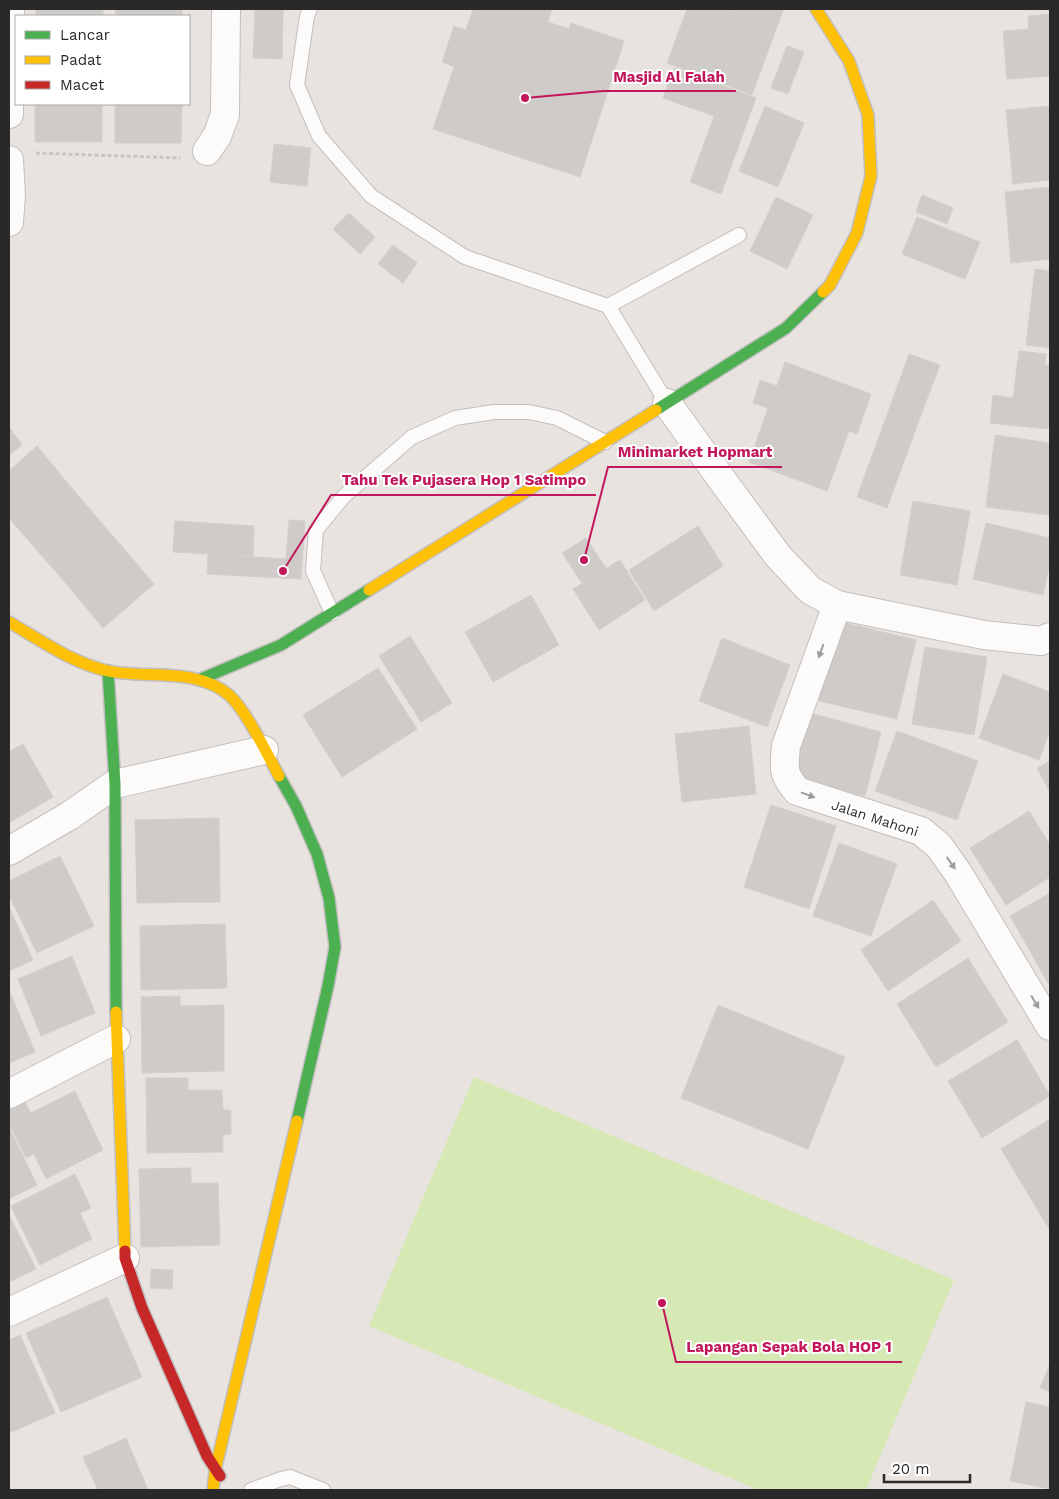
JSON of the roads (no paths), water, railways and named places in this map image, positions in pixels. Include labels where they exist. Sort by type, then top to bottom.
[{"type":"street","points":[[9,114],[10,9]]},
{"type":"street","points":[[207,151],[217,136],[225,115],[226,9]]},
{"type":"street","points":[[9,622],[79,662],[108,671],[201,679],[281,645],[786,328],[830,286],[857,233],[871,176],[868,116],[849,60],[816,9]]},
{"type":"street","points":[[9,222],[11,195],[18,157]]},
{"type":"street","points":[[667,403],[778,556],[810,590],[837,605],[984,635],[1042,641],[1050,637]]},
{"type":"street","name":"Jalan Mahoni","points":[[837,605],[786,746],[784,765],[786,778],[797,791],[921,832],[939,846],[958,873],[1050,1026]]},
{"type":"street","points":[[108,671],[115,784],[116,1040],[125,1258],[142,1308],[215,1471],[226,1484]]},
{"type":"street","points":[[201,679],[229,695],[246,717],[296,806],[317,854],[329,898],[335,947],[328,986],[215,1471],[213,1490]]},
{"type":"street","points":[[9,851],[69,816],[115,784],[264,750]]},
{"type":"street","points":[[9,1094],[116,1040]]},
{"type":"street","points":[[9,1312],[125,1258]]},
{"type":"lane","points":[[310,9],[307,16],[297,85],[319,136],[371,196],[465,258],[608,306],[667,403]]},
{"type":"lane","points":[[608,306],[739,235]]},
{"type":"lane","points":[[332,613],[313,571],[316,530],[344,496],[412,436],[455,418],[494,412],[529,412],[557,418],[605,442]]},
{"type":"lane","points":[[251,1490],[290,1477],[323,1490]]},
{"type":"place","name":"Masjid Al Falah","points":[[525,98]]},
{"type":"place","name":"Minimarket Hopmart","points":[[584,560]]},
{"type":"place","name":"Tahu Tek Pujasera Hop 1 Satimpo","points":[[283,571]]},
{"type":"place","name":"Lapangan Sepak Bola HOP 1","points":[[662,1303]]}]
